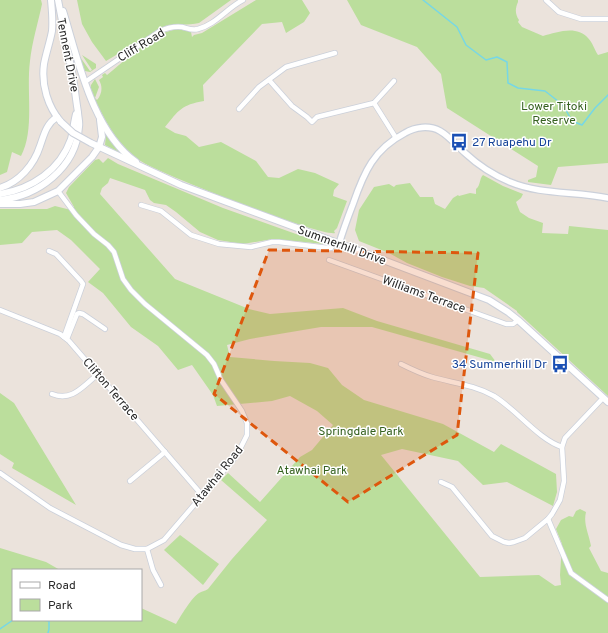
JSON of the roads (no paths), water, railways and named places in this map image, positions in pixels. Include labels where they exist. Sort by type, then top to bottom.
[{"type":"main road","points":[[0,188],[26,172],[35,158],[47,127],[51,122],[59,120],[48,100],[44,80],[44,65],[53,15],[51,0]]},
{"type":"main road","points":[[59,0],[89,96],[99,116],[121,148],[133,160],[147,170]]},
{"type":"main road","name":"Tennent Drive","points":[[0,200],[18,197],[40,187],[57,174],[68,159],[76,143],[80,125],[59,0]]},
{"type":"main road","name":"Tennent Drive","points":[[0,194],[30,185],[42,178],[53,168],[62,157],[69,144],[77,111]]},
{"type":"main road","points":[[0,204],[34,202],[58,192],[92,157],[99,147],[102,136],[99,116]]},
{"type":"main road","name":"Summerhill Drive","points":[[59,120],[72,133],[147,170],[188,188],[479,295],[501,307],[518,320],[606,400]]},
{"type":"street","name":"Cliff Road","points":[[85,82],[160,31],[172,27],[194,30],[198,29],[212,22],[243,0]]},
{"type":"street","points":[[546,0],[559,12],[581,19],[608,19]]},
{"type":"street","points":[[240,109],[259,88],[286,67],[335,53]]},
{"type":"street","points":[[269,80],[292,106],[312,122],[317,117],[374,103],[394,81]]},
{"type":"street","points":[[374,103],[396,138]]},
{"type":"street","points":[[141,206],[161,211],[191,235],[219,244],[251,247],[272,242],[279,242],[331,248],[336,243],[366,170],[382,149],[396,138],[416,128],[432,128],[443,133],[482,168],[511,183],[532,189],[578,193],[608,198]]},
{"type":"street","name":"Atawhai Road","points":[[58,192],[76,215],[114,252],[123,279],[131,290],[144,304],[207,356],[214,364],[221,380],[242,411],[247,423],[247,435],[237,455],[164,540],[147,549]]},
{"type":"street","points":[[49,251],[56,254],[82,280],[83,284],[66,338]]},
{"type":"street","name":"Williams Terrace","points":[[329,260],[506,324],[513,324],[518,320]]},
{"type":"street","name":"Clifton Terrace","points":[[0,310],[66,338],[202,495]]},
{"type":"street","points":[[66,338],[77,314],[79,313],[83,314],[105,329]]},
{"type":"street","points":[[401,364],[432,377],[474,387],[494,396],[515,411],[550,441],[562,447]]},
{"type":"street","points":[[52,394],[61,397],[69,396],[97,375]]},
{"type":"street","points":[[441,482],[452,487],[492,536],[504,542],[514,542],[525,538],[548,519],[557,507],[562,496],[564,474],[562,447],[566,438],[606,400]]},
{"type":"street","points":[[130,481],[165,452]]},
{"type":"street","points":[[0,473],[50,508],[121,546],[135,549],[147,549],[153,570],[161,585]]},
{"type":"street","points":[[548,519],[571,573],[608,600]]},
{"type":"waterway","points":[[423,0],[457,27],[466,45],[486,60],[497,57],[507,62],[508,83],[518,88],[545,91],[563,105],[572,121],[582,125],[595,108],[608,95]]},
{"type":"waterway","points":[[0,629],[12,621]]},
{"type":"waterway","points":[[48,633],[49,621]]},
{"type":"place","name":"27 Ruapehu Dr","points":[[459,142]]},
{"type":"place","name":"34 Summerhill Dr","points":[[560,364]]},
{"type":"park label","name":"Lower Titoki Reserve","points":[[554,113]]},
{"type":"park label","name":"Springdale Park","points":[[361,431]]},
{"type":"park label","name":"Atawhai Park","points":[[312,470]]}]
